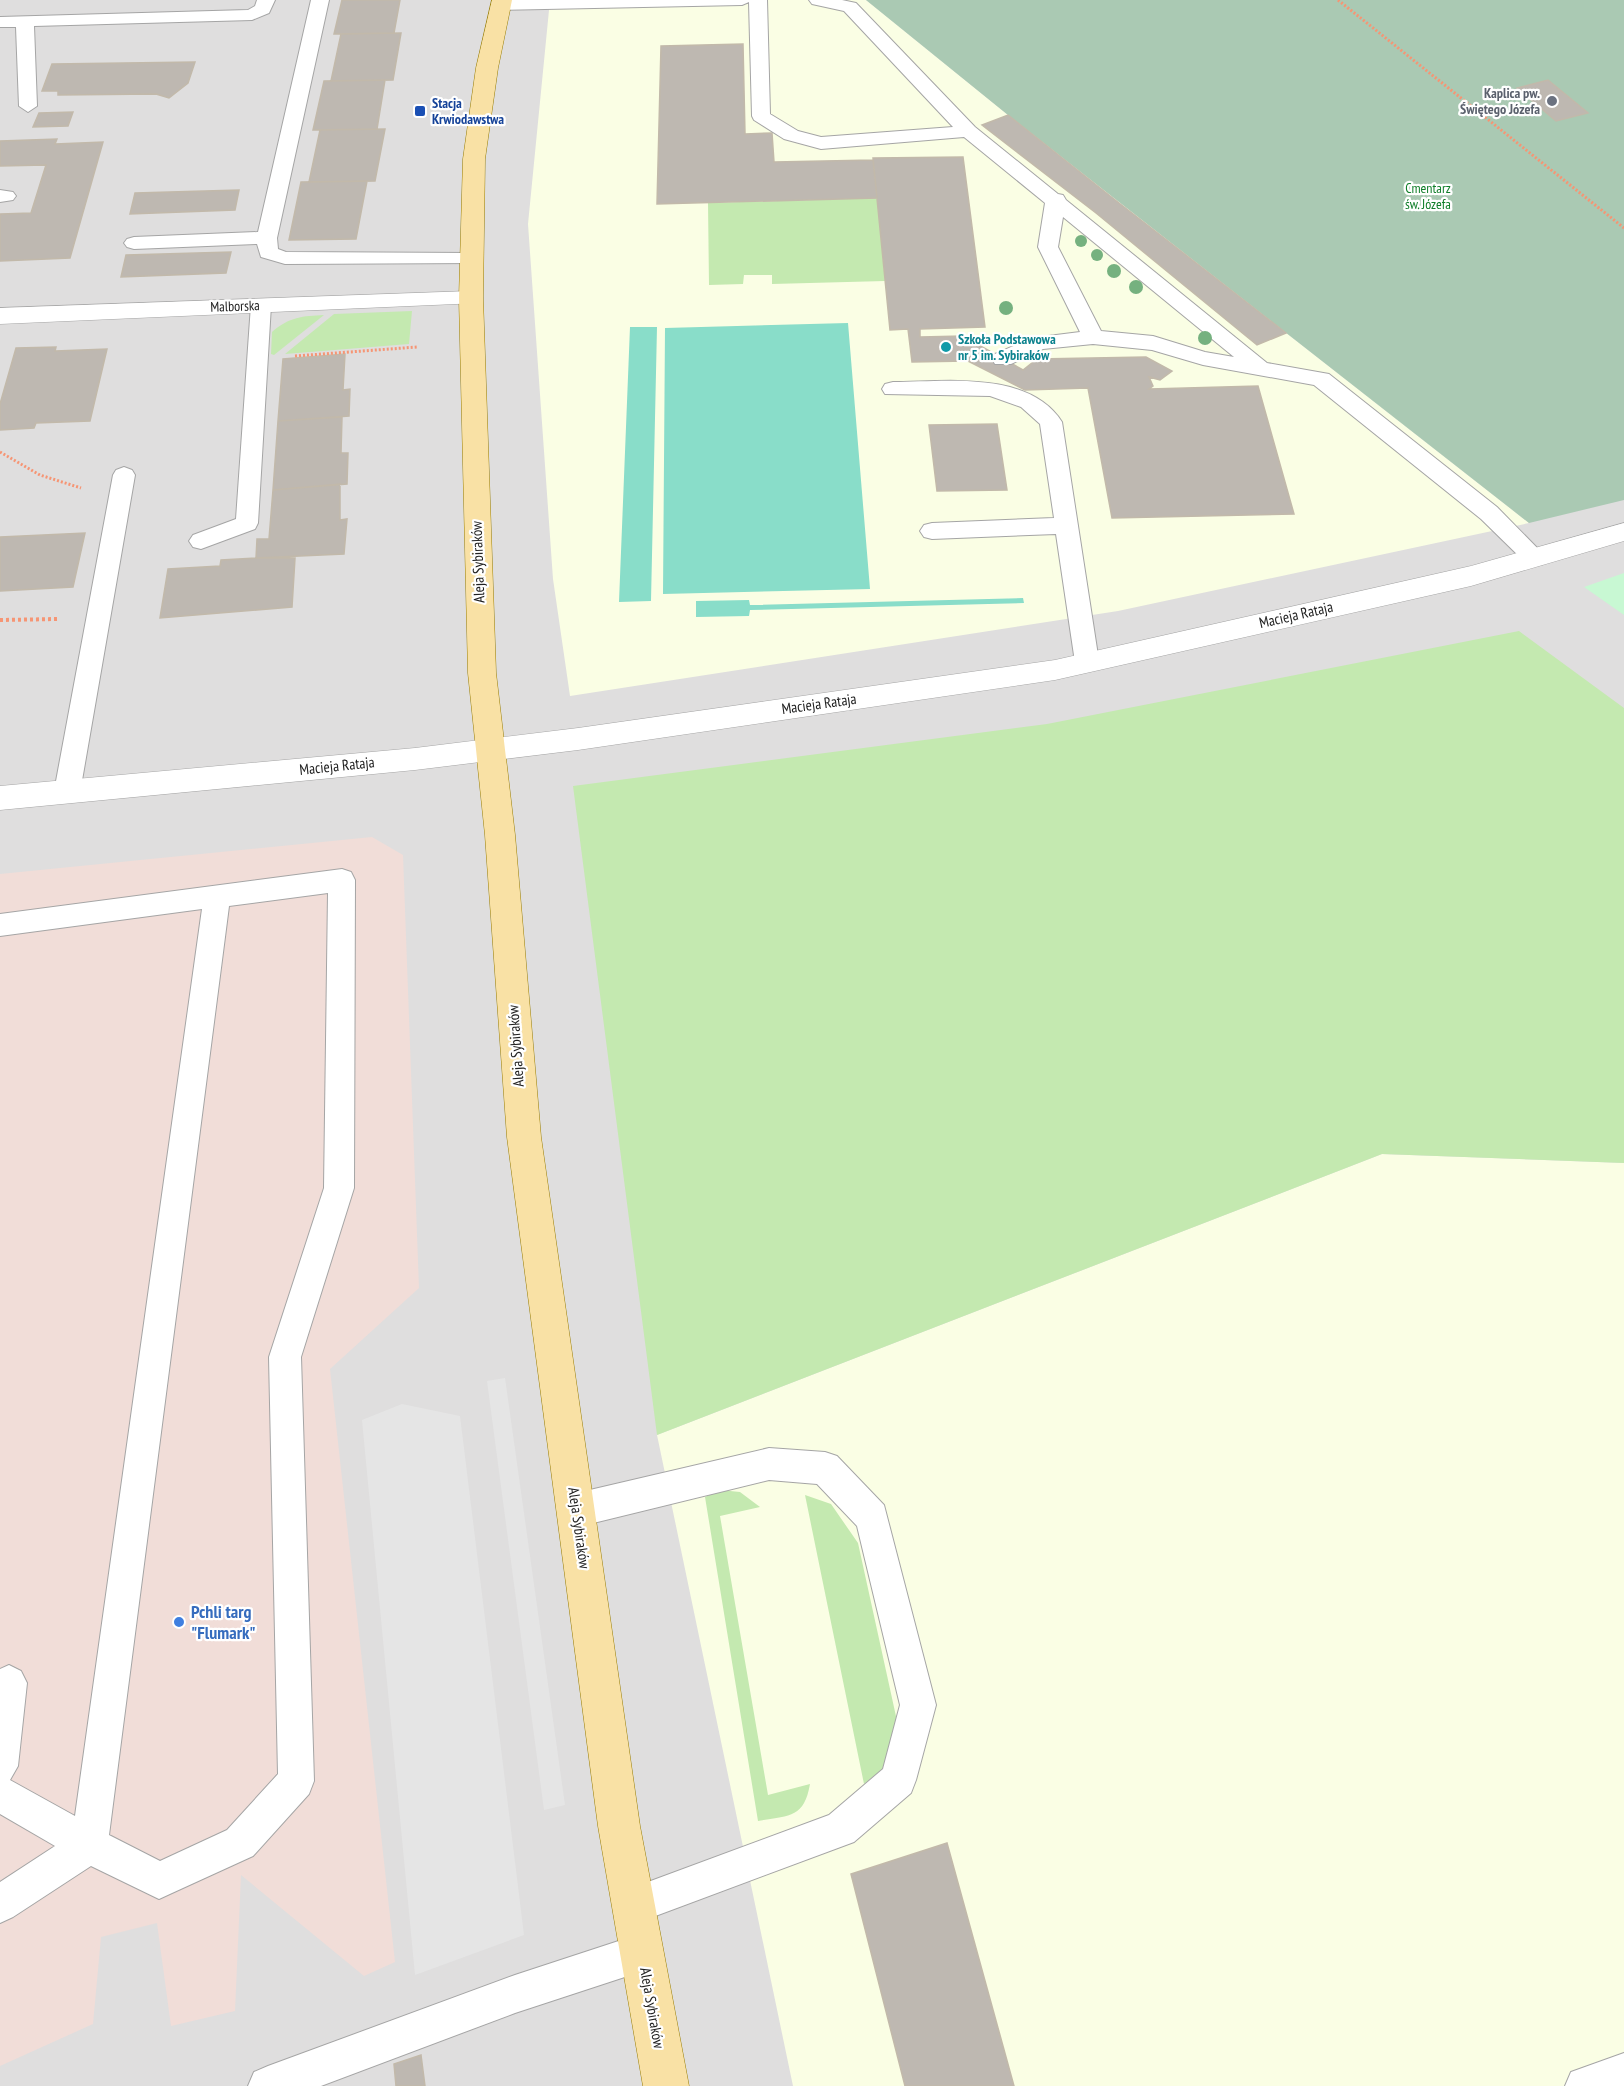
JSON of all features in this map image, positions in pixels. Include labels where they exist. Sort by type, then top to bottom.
[{"type":"main road","name":"Aleja Sybiraków","points":[[501,3],[487,68],[474,159],[471,298],[481,653],[489,748],[499,826],[524,1137],[620,1826],[666,2086]]},
{"type":"street","name":"Malborska","points":[[0,316],[471,298]]},
{"type":"street","name":"Macieja Rataja","points":[[0,798],[404,760],[589,737],[1054,670],[1470,576],[1624,532]]},
{"type":"lane","points":[[0,22],[252,15],[263,9],[266,0]]},
{"type":"lane","points":[[320,0],[267,238],[268,253],[285,258],[471,259]]},
{"type":"lane","points":[[501,3],[742,0]]},
{"type":"lane","points":[[758,0],[761,116],[791,135],[821,143],[968,131]]},
{"type":"lane","points":[[818,0],[850,7],[968,131],[1056,199],[1260,367]]},
{"type":"lane","points":[[25,22],[28,106]]},
{"type":"lane","points":[[1056,199],[1047,247],[1093,337]]},
{"type":"lane","points":[[134,243],[267,238]]},
{"type":"lane","points":[[201,541],[247,523],[261,305]]},
{"type":"lane","points":[[893,389],[994,373],[1039,343],[1093,337],[1153,343],[1203,358],[1321,379],[1490,513],[1535,558]]},
{"type":"lane","points":[[994,373],[1051,422],[1087,662]]},
{"type":"lane","points":[[67,792],[123,475]]},
{"type":"lane","points":[[932,531],[1066,526]]},
{"type":"lane","points":[[0,925],[342,880],[339,1188],[285,1357],[296,1781],[240,1844],[159,1880],[89,1845],[0,1794]]},
{"type":"lane","points":[[0,1904],[89,1845],[218,896]]},
{"type":"lane","points":[[577,1510],[769,1464],[825,1468],[872,1516],[918,1705],[898,1780],[841,1829],[634,1905]]},
{"type":"lane","points":[[0,1766],[9,1683]]},
{"type":"lane","points":[[268,2086],[515,1994],[643,1952]]},
{"type":"lane","points":[[1585,2086],[1624,2073]]},
{"type":"path","points":[[1338,0],[1624,228]]},
{"type":"path","points":[[287,357],[417,347]]},
{"type":"path","points":[[0,452],[40,475],[84,489]]},
{"type":"path","points":[[0,620],[65,618]]},
{"type":"shaded area","points":[[0,0],[1624,0],[1624,2086],[0,2086]]},
{"type":"shaded area","points":[[550,0],[866,0],[1008,115],[1529,523],[1118,611],[570,696],[553,579],[528,224]]},
{"type":"shaded area","name":"Pchli targ \"Flumark\"","points":[[372,837],[403,855],[419,1288],[330,1369],[395,1962],[364,1976],[241,1875],[235,2011],[171,2026],[157,1923],[101,1937],[93,2024],[0,2066],[0,874]]},
{"type":"shaded area","points":[[1382,1154],[1624,1163],[1624,2086],[793,2086],[657,1435]]},
{"type":"shaded area","points":[[505,1378],[565,1805],[544,1810],[487,1381]]},
{"type":"shaded area","points":[[402,1404],[460,1416],[524,1935],[415,1975],[362,1420]]},
{"type":"green space","name":"Cmentarz św. Józefa","points":[[866,0],[1624,0],[1624,500],[1529,523],[1008,115]]},
{"type":"green space","points":[[877,198],[885,281],[772,284],[772,275],[744,275],[743,284],[709,285],[708,203]]},
{"type":"green space","points":[[412,311],[409,344],[285,354],[334,314]]},
{"type":"green space","points":[[324,315],[274,355],[271,354],[272,332],[278,327],[296,318]]},
{"type":"green space","points":[[848,323],[870,589],[663,594],[665,328]]},
{"type":"green space","points":[[630,327],[657,327],[651,601],[619,602]]},
{"type":"green space","points":[[1624,573],[1624,615],[1584,587]]},
{"type":"green space","points":[[1023,598],[1024,603],[750,610],[749,616],[696,617],[696,601],[749,600],[750,605]]},
{"type":"green space","points":[[1519,631],[1624,708],[1624,1163],[1382,1154],[657,1435],[573,786],[1047,724]]},
{"type":"green space","points":[[720,1490],[740,1492],[760,1507],[720,1516],[768,1795],[810,1784],[804,1804],[799,1810],[786,1816],[758,1821],[705,1497]]},
{"type":"green space","points":[[805,1495],[831,1504],[858,1543],[899,1730],[885,1767],[864,1784]]},
{"type":"building","points":[[342,0],[400,0],[394,33],[334,34]]},
{"type":"building","points":[[401,33],[393,80],[331,81],[341,34]]},
{"type":"building","points":[[743,44],[745,134],[772,133],[774,162],[873,160],[877,198],[657,204],[661,46]]},
{"type":"building","points":[[195,62],[188,83],[169,98],[156,94],[58,95],[58,91],[42,91],[52,64]]},
{"type":"building","points":[[385,80],[377,129],[313,130],[324,81]]},
{"type":"building","name":"Kaplica pw. Świętego Józefa","points":[[1548,80],[1588,113],[1556,121],[1517,88]]},
{"type":"building","points":[[73,112],[68,126],[33,127],[39,113]]},
{"type":"building","points":[[1008,115],[1286,333],[1257,345],[1096,213],[982,125]]},
{"type":"building","points":[[385,129],[375,181],[309,182],[320,130]]},
{"type":"building","points":[[57,139],[55,144],[103,142],[70,258],[0,261],[0,214],[31,213],[46,165],[0,166],[0,141]]},
{"type":"building","name":"Szkoła Podstawowa nr 5 im. Sybiraków","points":[[963,157],[985,327],[920,329],[920,337],[963,336],[1023,370],[1037,359],[1146,357],[1172,371],[1160,380],[1149,377],[1153,386],[1149,389],[1258,386],[1294,514],[1112,518],[1088,388],[1025,390],[968,361],[912,362],[908,329],[890,330],[873,158]]},
{"type":"building","points":[[367,181],[356,239],[289,240],[301,182]]},
{"type":"building","points":[[239,190],[235,210],[130,214],[135,193]]},
{"type":"building","points":[[231,252],[226,273],[121,277],[126,255]]},
{"type":"building","points":[[56,347],[55,351],[107,349],[90,421],[36,423],[34,428],[0,430],[0,404],[16,348]]},
{"type":"building","points":[[345,354],[343,390],[350,389],[349,416],[278,421],[283,359]]},
{"type":"building","points":[[342,417],[341,453],[348,453],[347,484],[273,490],[278,421]]},
{"type":"building","points":[[997,424],[1007,490],[937,491],[929,425]]},
{"type":"building","points":[[340,484],[340,520],[347,519],[344,554],[256,558],[257,539],[269,539],[273,490]]},
{"type":"building","points":[[85,533],[73,587],[0,591],[0,537]]},
{"type":"building","points":[[295,558],[292,607],[160,618],[168,569],[220,566],[221,560]]},
{"type":"building","points":[[947,1843],[1014,2086],[905,2086],[851,1874]]},
{"type":"building","points":[[421,2055],[425,2086],[396,2086],[394,2064]]},
{"type":"place","name":"Kaplica pw. Świętego Józefa","points":[[1552,101]]},
{"type":"place","name":"Stacja Krwiodawstwa","points":[[420,111]]},
{"type":"place","name":"Szkoła Podstawowa nr 5 im. Sybiraków","points":[[946,347]]},
{"type":"place","name":"Pchli targ \"Flumark\"","points":[[179,1622]]}]
